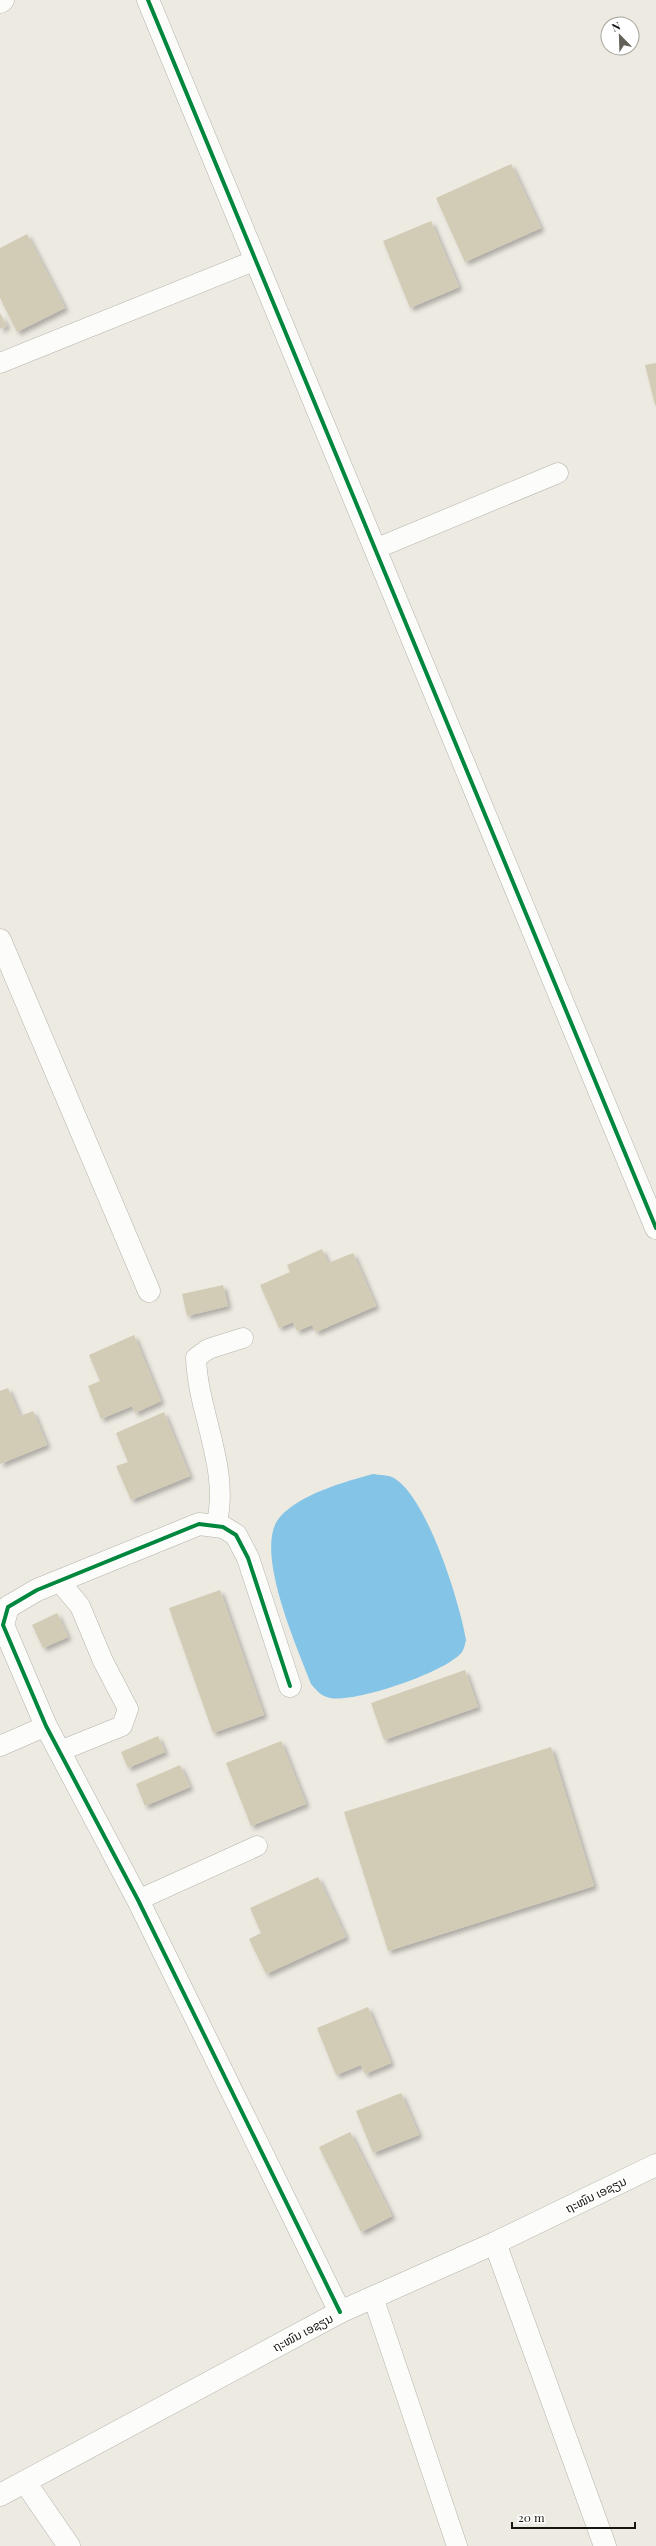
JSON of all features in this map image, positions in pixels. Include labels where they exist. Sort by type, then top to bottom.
[{"type":"street","points":[[148,0],[656,1228]]},
{"type":"street","points":[[0,940],[148,1291]]},
{"type":"street","points":[[290,1686],[248,1558],[236,1535],[223,1527],[199,1524],[59,1581],[8,1607],[3,1625],[46,1726],[138,1900],[340,2312]]},
{"type":"street","name":"ຖະໜົນ ເອຊຽນ","points":[[0,2495],[340,2312],[495,2243],[656,2165]]},
{"type":"street","points":[[495,2243],[605,2546]]},
{"type":"street","points":[[25,2482],[69,2546]]},
{"type":"lane","points":[[0,364],[256,260]]},
{"type":"lane","points":[[375,549],[558,473]]},
{"type":"lane","points":[[216,1526],[221,1508],[221,1492],[208,1415],[197,1379],[196,1358],[208,1349],[243,1338]]},
{"type":"lane","points":[[59,1581],[80,1606],[103,1661],[128,1709],[122,1726],[60,1751]]},
{"type":"lane","points":[[0,1746],[46,1726]]},
{"type":"lane","points":[[138,1900],[257,1846]]},
{"type":"lane","points":[[373,2297],[457,2546]]},
{"type":"water","points":[[373,1474],[394,1478],[406,1489],[418,1506],[430,1528],[449,1577],[463,1623],[466,1640],[462,1652],[453,1660],[420,1677],[359,1696],[330,1698],[322,1695],[311,1684],[288,1624],[274,1574],[271,1551],[273,1532],[280,1517],[289,1509],[311,1495]]},
{"type":"building","points":[[511,164],[541,228],[465,262],[436,198]]},
{"type":"building","points":[[431,221],[459,287],[410,308],[383,241]]},
{"type":"building","points":[[27,234],[65,308],[17,332],[0,298],[0,248]]},
{"type":"building","points":[[0,313],[7,326],[0,329]]},
{"type":"building","points":[[656,363],[656,405],[655,405],[645,365]]},
{"type":"building","points":[[322,1249],[328,1263],[353,1253],[376,1306],[316,1332],[312,1325],[297,1331],[293,1322],[279,1328],[260,1285],[290,1272],[287,1265]]},
{"type":"building","points":[[223,1285],[228,1306],[187,1316],[182,1294]]},
{"type":"building","points":[[134,1335],[161,1401],[135,1413],[132,1406],[101,1419],[88,1386],[100,1381],[89,1355]]},
{"type":"building","points":[[8,1388],[20,1416],[33,1411],[47,1445],[0,1464],[0,1391]]},
{"type":"building","points":[[164,1412],[190,1476],[131,1500],[116,1466],[128,1462],[116,1433]]},
{"type":"building","points":[[220,1590],[264,1715],[213,1733],[169,1608]]},
{"type":"building","points":[[57,1613],[68,1637],[43,1648],[32,1625]]},
{"type":"building","points":[[465,1670],[478,1707],[384,1740],[371,1703]]},
{"type":"building","points":[[158,1736],[165,1752],[128,1768],[121,1752]]},
{"type":"building","points":[[281,1741],[306,1804],[251,1826],[226,1763]]},
{"type":"building","points":[[551,1747],[594,1886],[388,1951],[344,1812]]},
{"type":"building","points":[[180,1765],[190,1787],[145,1806],[136,1784]]},
{"type":"building","points":[[318,1877],[346,1937],[266,1974],[249,1939],[261,1933],[250,1908]]},
{"type":"building","points":[[368,2007],[391,2063],[365,2074],[361,2065],[336,2075],[317,2028]]},
{"type":"building","points":[[401,2093],[419,2135],[373,2153],[356,2111]]},
{"type":"building","points":[[350,2132],[392,2216],[361,2232],[319,2147]]},
{"type":"cycle path","points":[[148,0],[656,1228]]},
{"type":"cycle path","points":[[290,1686],[248,1558],[236,1535],[223,1527],[199,1524],[37,1590],[8,1607],[3,1625],[46,1726],[138,1900],[340,2312]]}]
